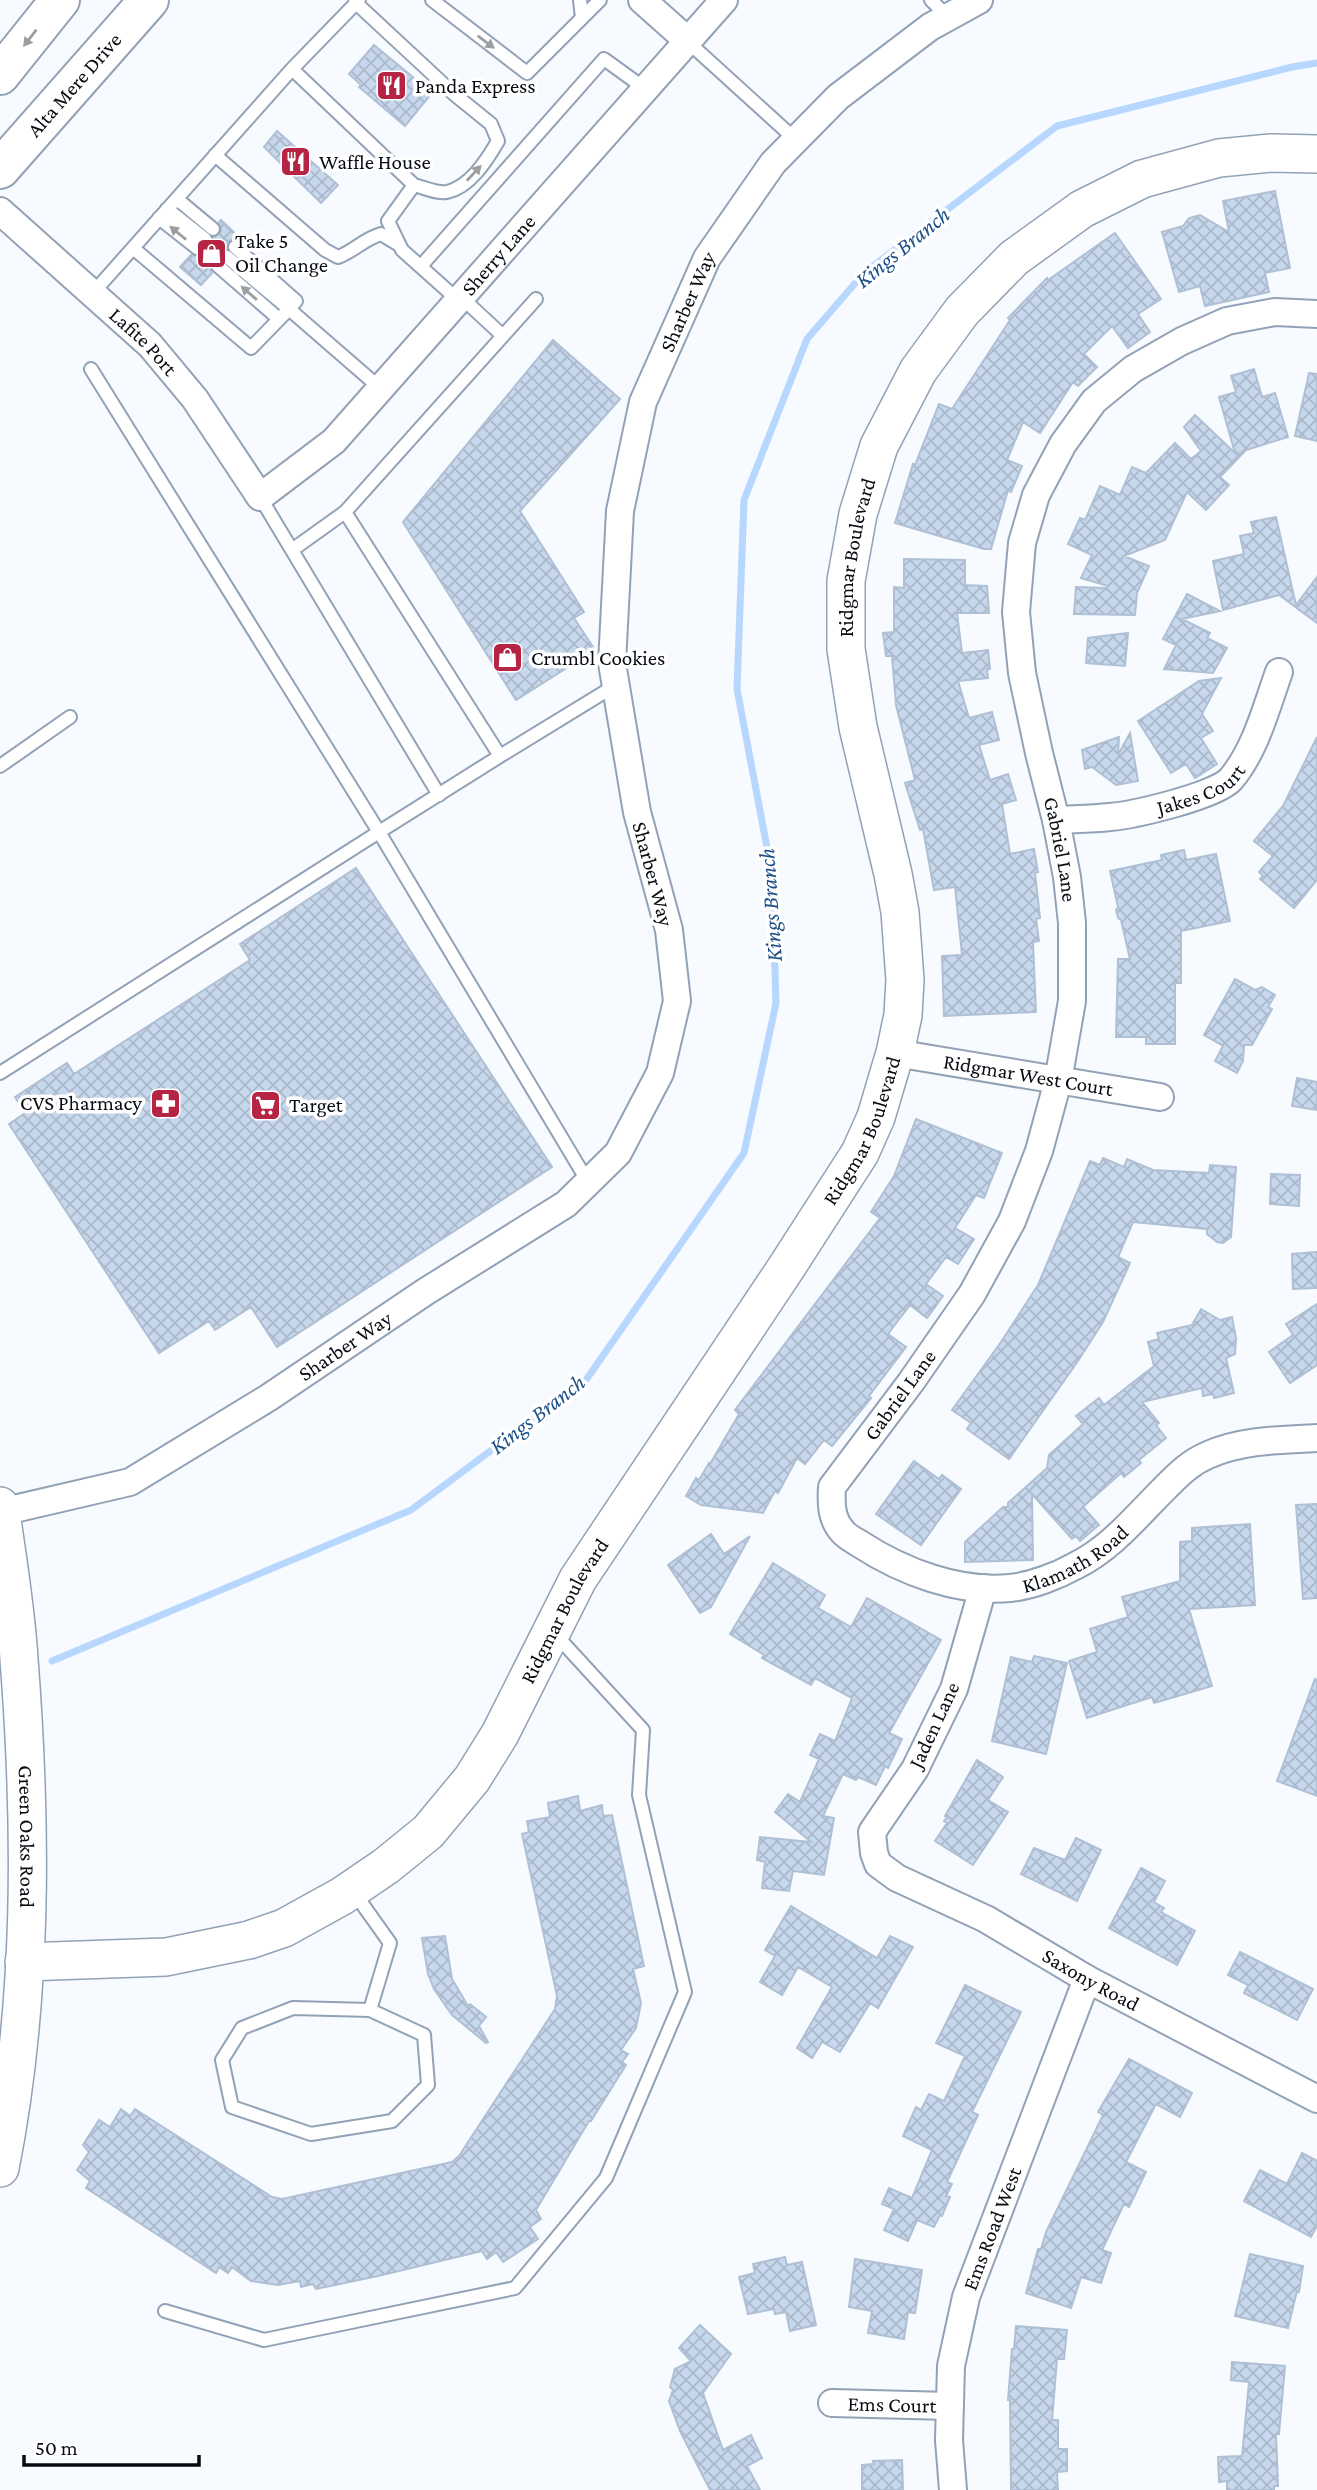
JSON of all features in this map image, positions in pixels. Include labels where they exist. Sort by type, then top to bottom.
[{"type":"main road","points":[[0,75],[60,0]]},
{"type":"main road","name":"Alta Mere Drive","points":[[0,169],[149,0]]},
{"type":"street","points":[[642,0],[687,40]]},
{"type":"street","name":"Sherry Lane","points":[[260,497],[334,441],[724,0]]},
{"type":"street","name":"Sharber Way","points":[[1,1512],[130,1482],[268,1398],[425,1292],[566,1205],[618,1153],[660,1073],[677,1001],[669,930],[637,811],[612,663],[620,511],[643,402],[707,258],[773,163],[838,96],[930,27],[939,9],[979,0]]},
{"type":"street","name":"Ridgmar Boulevard","points":[[24,1962],[166,1957],[249,1940],[284,1928],[342,1896],[386,1866],[428,1832],[472,1779],[500,1734],[578,1579],[860,1153],[876,1117],[903,1015],[905,979],[900,912],[858,727],[846,649],[846,581],[858,514],[879,446],[918,371],[962,311],[1014,258],[1082,209],[1142,179],[1219,158],[1271,153],[1317,154]]},
{"type":"street","name":"Lafite Port","points":[[0,211],[150,345],[195,399],[260,497]]},
{"type":"street","name":"Gabriel Lane","points":[[831,1504],[832,1488],[972,1294],[1012,1221],[1039,1151],[1058,1081],[1072,1001],[1072,923],[1067,877],[1056,820],[1022,673],[1016,612],[1022,543],[1036,495],[1063,444],[1094,401],[1133,369],[1182,341],[1227,321],[1275,312],[1317,314]]},
{"type":"street","name":"Jakes Court","points":[[1056,820],[1112,817],[1215,790],[1230,780],[1251,748],[1279,672]]},
{"type":"street","name":"Ridgmar West Court","points":[[895,1053],[1160,1097]]},
{"type":"street","name":"Klamath Road","points":[[831,1504],[834,1518],[843,1533],[877,1555],[934,1579],[983,1588],[1012,1588],[1075,1567],[1104,1550],[1188,1465],[1209,1454],[1258,1441],[1317,1438]]},
{"type":"street","name":"Green Oaks Road","points":[[0,1506],[19,1657],[18,1759],[28,1832],[24,1962],[13,2102],[0,2168]]},
{"type":"street","name":"Jaden Lane","points":[[874,1853],[872,1832],[915,1769],[954,1689],[983,1588]]},
{"type":"street","name":"Saxony Road","points":[[874,1853],[878,1864],[897,1878],[986,1919],[1087,1979],[1317,2099]]},
{"type":"street","name":"Ems Road West","points":[[953,2490],[949,2440],[951,2365],[966,2297],[1087,1979]]},
{"type":"street","name":"Ems Court","points":[[832,2403],[950,2406]]},
{"type":"lane","points":[[432,0],[527,73],[600,0]]},
{"type":"lane","points":[[580,0],[582,18]]},
{"type":"lane","points":[[92,293],[292,69],[357,1],[454,94],[491,124],[498,141],[487,160],[462,186],[444,193],[414,185],[292,69]]},
{"type":"lane","points":[[687,40],[796,140]]},
{"type":"lane","points":[[421,266],[604,59],[644,88]]},
{"type":"lane","points":[[215,155],[325,250],[338,257],[351,252],[368,238],[381,234],[401,246],[503,336]]},
{"type":"lane","points":[[401,246],[388,221],[414,185]]},
{"type":"lane","points":[[168,209],[205,238],[168,209]]},
{"type":"lane","points":[[133,248],[251,348],[289,309]]},
{"type":"lane","points":[[279,319],[227,257],[380,388]]},
{"type":"lane","points":[[292,550],[345,512],[536,299]]},
{"type":"lane","points":[[92,369],[379,832],[588,1182]]},
{"type":"lane","points":[[260,497],[439,795]]},
{"type":"lane","points":[[345,512],[500,756]]},
{"type":"lane","points":[[0,1073],[616,685]]},
{"type":"lane","points":[[0,765],[70,718]]},
{"type":"lane","points":[[165,2311],[264,2340],[516,2288],[606,2178],[685,1992],[639,1795],[643,1730],[552,1631]]},
{"type":"lane","points":[[351,1888],[390,1943],[370,2011]]},
{"type":"lane","points":[[293,2008],[370,2011],[424,2035],[428,2085],[392,2121],[311,2134],[232,2106],[222,2060],[242,2028],[293,2008]]},
{"type":"building","name":"Panda Express","points":[[374,45],[432,93],[405,126],[359,87],[361,85],[349,74]]},
{"type":"building","name":"Waffle House","points":[[277,131],[338,185],[321,203],[264,147]]},
{"type":"building","points":[[1275,191],[1290,268],[1265,273],[1269,292],[1205,306],[1200,286],[1179,292],[1162,232],[1183,226],[1189,218],[1200,215],[1229,232],[1223,201]]},
{"type":"building","name":"Take 5 Oil Change","points":[[221,220],[242,240],[229,241],[227,248],[211,261],[212,273],[201,285],[180,267],[191,255],[201,256],[211,245],[213,238],[221,231]]},
{"type":"building","points":[[1115,233],[1161,299],[1138,314],[1150,332],[1128,348],[1112,326],[1084,354],[1097,367],[1078,386],[1073,382],[1040,433],[1023,422],[1007,460],[1022,466],[1011,492],[1008,490],[991,549],[895,523],[913,464],[915,465],[939,404],[952,409],[1010,320],[1008,318],[1047,278],[1048,280]]},
{"type":"building","points":[[553,340],[620,399],[520,511],[584,612],[574,618],[595,650],[516,700],[403,522]]},
{"type":"building","points":[[1254,369],[1262,397],[1275,393],[1288,437],[1246,450],[1220,477],[1229,485],[1206,510],[1187,492],[1165,540],[1124,556],[1149,566],[1137,593],[1135,615],[1074,614],[1076,587],[1108,586],[1081,578],[1092,555],[1068,544],[1080,518],[1085,520],[1100,486],[1120,495],[1132,467],[1146,473],[1175,443],[1191,459],[1201,451],[1184,427],[1195,415],[1235,453],[1219,397],[1236,392],[1231,376]]},
{"type":"building","points":[[1309,373],[1317,374],[1317,441],[1295,436]]},
{"type":"building","points":[[1276,517],[1296,605],[1317,577],[1317,623],[1279,595],[1223,610],[1213,561],[1244,554],[1240,536],[1254,533],[1251,522]]},
{"type":"building","points":[[904,559],[965,560],[965,585],[987,586],[989,613],[957,613],[962,653],[988,650],[988,678],[958,681],[969,718],[992,712],[999,740],[979,745],[990,780],[1008,774],[1016,800],[1002,804],[1010,854],[1034,849],[1040,918],[1036,919],[1039,941],[1033,942],[1036,1012],[944,1016],[942,956],[962,955],[955,887],[934,890],[923,829],[920,830],[905,783],[915,780],[896,705],[892,656],[886,656],[883,633],[894,632],[894,587],[904,588]]},
{"type":"building","points":[[1187,594],[1220,611],[1182,619],[1210,633],[1207,638],[1227,648],[1213,673],[1164,669],[1176,645],[1163,639]]},
{"type":"building","points":[[1128,633],[1125,666],[1086,663],[1088,638]]},
{"type":"building","points":[[1221,678],[1202,714],[1213,731],[1201,738],[1217,764],[1195,778],[1186,764],[1171,773],[1138,721],[1199,681]]},
{"type":"building","points":[[1130,733],[1138,781],[1116,785],[1092,767],[1085,769],[1082,750],[1119,737],[1118,755]]},
{"type":"building","points":[[1317,737],[1317,880],[1294,908],[1260,879],[1263,876],[1259,872],[1273,856],[1254,841],[1283,806]]},
{"type":"building","points":[[1184,850],[1186,860],[1216,854],[1230,921],[1181,931],[1181,983],[1175,983],[1175,1044],[1146,1044],[1146,1037],[1116,1037],[1118,959],[1130,959],[1116,910],[1118,907],[1110,871],[1162,860],[1161,855]]},
{"type":"building","name":"Target","points":[[356,868],[552,1167],[277,1347],[251,1307],[215,1330],[209,1321],[159,1353],[9,1124],[25,1113],[15,1097],[67,1063],[74,1074],[250,960],[240,944]]},
{"type":"building","points":[[1235,979],[1255,990],[1262,987],[1275,995],[1268,1007],[1272,1009],[1252,1045],[1244,1045],[1243,1061],[1237,1073],[1215,1061],[1223,1046],[1204,1035]]},
{"type":"building","points":[[1297,1078],[1317,1082],[1317,1110],[1292,1106]]},
{"type":"building","points":[[916,1119],[1002,1153],[984,1198],[976,1195],[955,1228],[974,1239],[958,1264],[946,1257],[926,1284],[943,1296],[927,1318],[910,1305],[888,1334],[906,1347],[869,1396],[871,1398],[832,1446],[824,1440],[805,1464],[797,1458],[778,1493],[775,1491],[763,1513],[701,1505],[686,1496],[696,1478],[699,1480],[710,1464],[739,1414],[735,1410],[880,1218],[871,1212],[894,1176]]},
{"type":"building","points":[[1103,1158],[1124,1167],[1127,1159],[1153,1170],[1209,1173],[1210,1165],[1236,1167],[1231,1237],[1223,1243],[1207,1234],[1207,1229],[1133,1222],[1118,1257],[1130,1263],[1103,1322],[1009,1459],[967,1429],[971,1423],[952,1410],[1038,1285],[1090,1161],[1100,1165]]},
{"type":"building","points":[[1271,1174],[1300,1175],[1299,1206],[1270,1204]]},
{"type":"building","points":[[1317,1252],[1317,1288],[1293,1289],[1292,1254]]},
{"type":"building","points":[[1317,1304],[1317,1365],[1290,1383],[1269,1352],[1293,1335],[1286,1324]]},
{"type":"building","points":[[1201,1309],[1220,1320],[1232,1317],[1236,1338],[1235,1354],[1226,1358],[1234,1393],[1214,1398],[1213,1394],[1203,1396],[1202,1388],[1142,1402],[1159,1423],[1156,1425],[1166,1438],[1139,1460],[1141,1463],[1124,1477],[1121,1473],[1083,1507],[1099,1525],[1080,1541],[1076,1536],[1072,1539],[1032,1494],[1033,1560],[965,1562],[965,1542],[1003,1507],[1008,1507],[1008,1503],[1047,1468],[1049,1455],[1083,1424],[1076,1416],[1099,1398],[1104,1405],[1154,1366],[1148,1342],[1159,1339],[1157,1333],[1192,1325]]},
{"type":"building","points":[[914,1461],[939,1479],[942,1475],[961,1489],[921,1545],[876,1514]]},
{"type":"building","points":[[1317,1504],[1317,1598],[1303,1599],[1296,1505]]},
{"type":"building","points":[[1250,1524],[1255,1605],[1189,1609],[1212,1686],[1154,1703],[1152,1697],[1087,1718],[1069,1661],[1097,1652],[1090,1629],[1128,1617],[1122,1597],[1180,1581],[1180,1542],[1192,1541],[1192,1528]]},
{"type":"building","points":[[711,1534],[724,1554],[750,1536],[711,1607],[700,1613],[668,1565]]},
{"type":"building","points":[[773,1563],[825,1595],[818,1608],[851,1627],[867,1598],[941,1640],[889,1733],[902,1739],[876,1785],[843,1774],[823,1816],[834,1818],[824,1875],[793,1871],[789,1891],[762,1888],[765,1862],[757,1860],[760,1837],[811,1842],[775,1812],[788,1794],[800,1802],[819,1759],[810,1755],[820,1734],[835,1741],[852,1698],[815,1678],[811,1685],[762,1658],[764,1655],[730,1634]]},
{"type":"building","points":[[1034,1656],[1067,1663],[1046,1754],[992,1741],[1011,1657],[1032,1662]]},
{"type":"building","points":[[1315,1679],[1317,1680],[1317,1796],[1277,1781]]},
{"type":"building","points":[[977,1760],[1003,1777],[988,1800],[1008,1812],[973,1865],[935,1841],[947,1823],[944,1821],[947,1818],[945,1816]]},
{"type":"building","points":[[578,1796],[580,1811],[602,1805],[603,1816],[612,1815],[644,1966],[633,1969],[641,2003],[636,2028],[621,2050],[628,2054],[622,2062],[626,2065],[536,2210],[541,2219],[530,2227],[538,2239],[503,2262],[496,2252],[487,2259],[482,2251],[316,2289],[313,2284],[301,2287],[300,2281],[278,2285],[251,2281],[232,2267],[228,2273],[219,2267],[216,2273],[86,2188],[90,2181],[77,2170],[89,2152],[83,2145],[99,2120],[110,2127],[121,2109],[130,2116],[135,2109],[272,2197],[282,2199],[452,2162],[459,2156],[555,2009],[557,1996],[522,1834],[529,1832],[527,1821],[550,1817],[548,1803]]},
{"type":"building","points":[[1076,1838],[1101,1850],[1077,1901],[1021,1874],[1034,1848],[1065,1860]]},
{"type":"building","points":[[1141,1868],[1165,1881],[1154,1902],[1164,1908],[1161,1912],[1195,1931],[1177,1965],[1109,1928]]},
{"type":"building","points":[[791,1906],[877,1958],[890,1936],[913,1947],[878,2008],[870,2003],[840,2052],[822,2042],[812,2058],[797,2048],[832,1987],[798,1967],[782,1995],[760,1982],[775,1956],[765,1950]]},
{"type":"building","points":[[445,1936],[452,1979],[468,2006],[470,2004],[486,2017],[479,2026],[488,2042],[486,2043],[452,2015],[434,1989],[428,1974],[422,1938]]},
{"type":"building","points":[[1240,1952],[1313,1989],[1297,2020],[1244,1993],[1248,1985],[1228,1975]]},
{"type":"building","points":[[965,1985],[1021,2012],[972,2112],[978,2115],[947,2182],[952,2184],[946,2196],[950,2197],[942,2216],[940,2215],[934,2227],[917,2220],[908,2241],[884,2230],[894,2209],[882,2204],[889,2188],[912,2198],[932,2150],[903,2136],[916,2107],[921,2110],[929,2094],[944,2101],[965,2056],[936,2043]]},
{"type":"building","points":[[1129,2059],[1192,2093],[1180,2117],[1156,2104],[1126,2162],[1146,2172],[1129,2207],[1124,2204],[1102,2250],[1111,2253],[1101,2283],[1081,2277],[1071,2308],[1026,2293],[1038,2249],[1041,2249],[1046,2232],[1103,2115],[1098,2112]]},
{"type":"building","points":[[1302,2153],[1317,2161],[1317,2226],[1311,2237],[1244,2201],[1260,2170],[1287,2184]]},
{"type":"building","points":[[1250,2254],[1303,2266],[1299,2292],[1297,2291],[1288,2328],[1235,2316]]},
{"type":"building","points":[[785,2257],[787,2265],[802,2262],[816,2325],[790,2331],[786,2312],[775,2314],[774,2309],[748,2314],[739,2277],[755,2273],[753,2264]]},
{"type":"building","points":[[855,2259],[922,2270],[915,2313],[908,2312],[904,2339],[868,2333],[872,2311],[849,2307]]},
{"type":"building","points":[[700,2325],[731,2354],[703,2393],[723,2450],[751,2435],[762,2458],[747,2466],[760,2490],[710,2490],[680,2431],[669,2401],[675,2369],[691,2361],[679,2348]]},
{"type":"building","points":[[1016,2326],[1067,2330],[1064,2359],[1057,2359],[1052,2420],[1058,2420],[1058,2449],[1067,2449],[1067,2471],[1057,2472],[1058,2490],[1011,2490],[1008,2400]]},
{"type":"building","points":[[1232,2362],[1285,2366],[1279,2434],[1276,2434],[1278,2486],[1274,2486],[1274,2490],[1227,2490],[1227,2481],[1219,2482],[1218,2457],[1242,2456],[1249,2382],[1231,2380]]},
{"type":"building","points":[[902,2460],[903,2490],[862,2490],[862,2465],[874,2464],[873,2461]]},
{"type":"waterway","name":"Kings Branch","points":[[52,1661],[411,1510],[586,1380],[744,1153],[776,1003],[772,874],[737,689],[744,500],[807,339],[864,273],[1057,126],[1317,63]]},
{"type":"place","name":"Panda Express","points":[[392,86]]},
{"type":"place","name":"Waffle House","points":[[296,162]]},
{"type":"place","name":"Take 5 Oil Change","points":[[212,253]]},
{"type":"place","name":"Crumbl Cookies","points":[[508,658]]},
{"type":"place","name":"CVS Pharmacy","points":[[165,1103]]},
{"type":"place","name":"Target","points":[[266,1105]]}]
